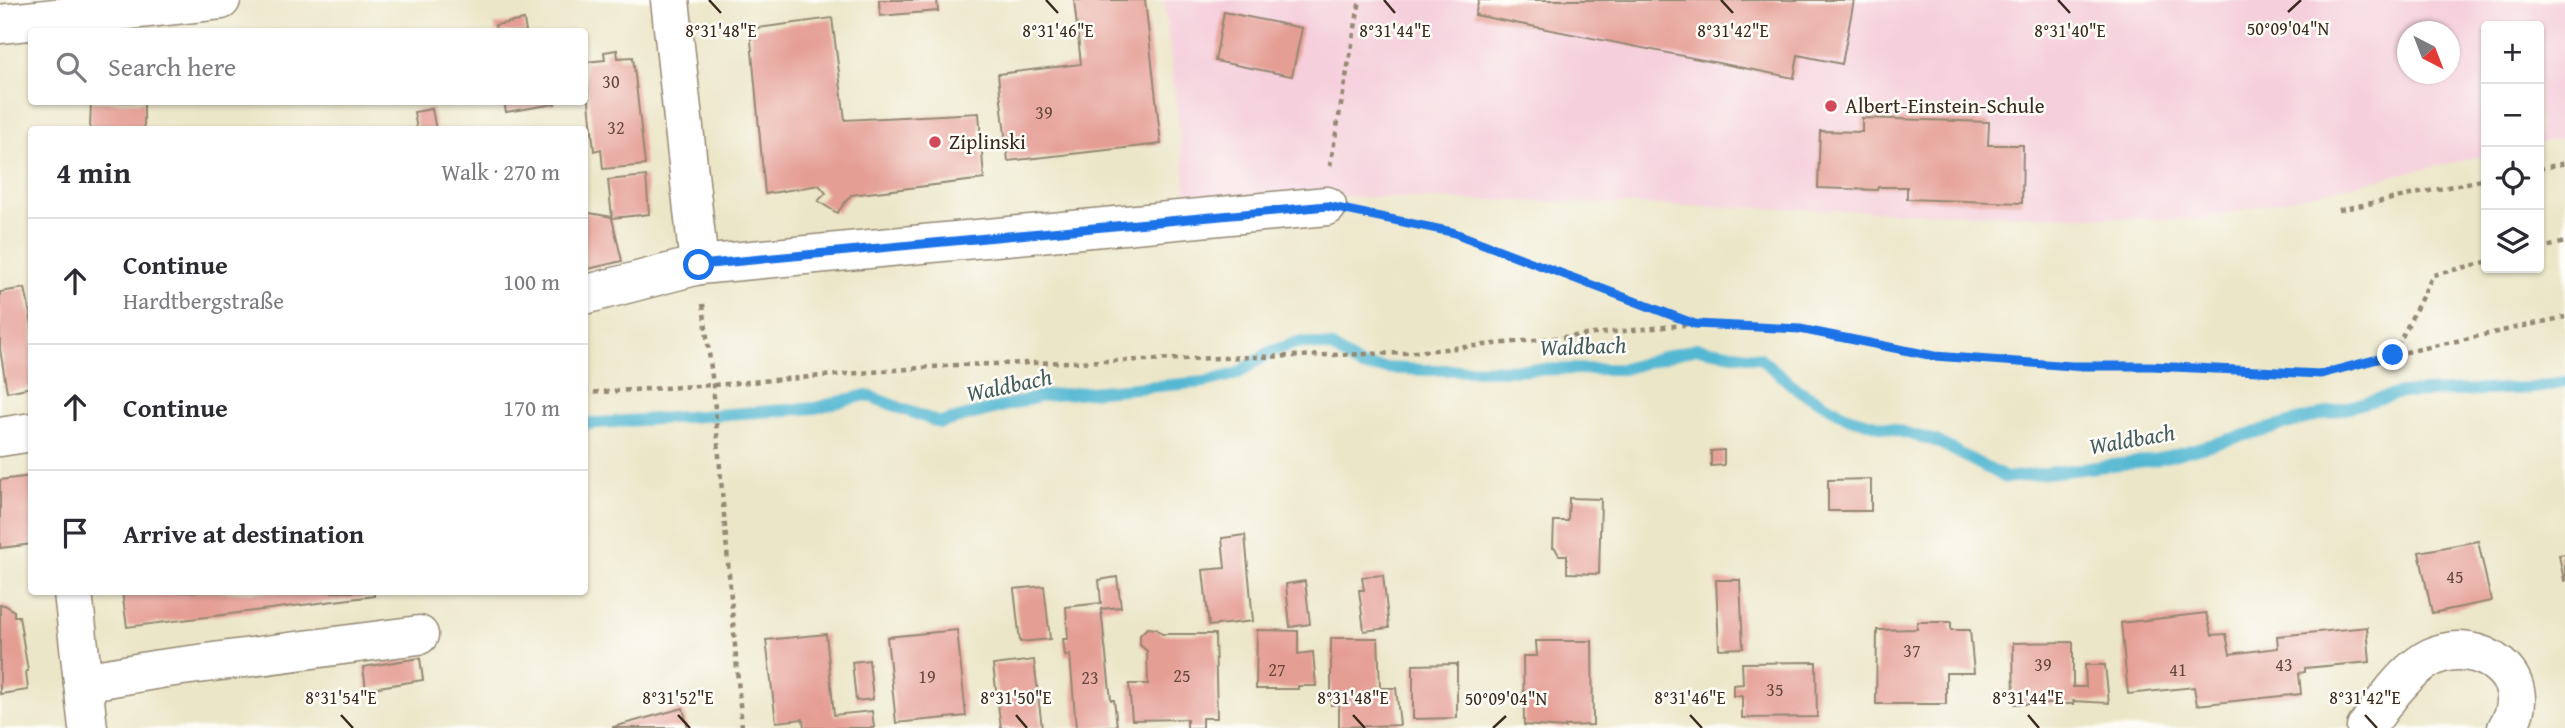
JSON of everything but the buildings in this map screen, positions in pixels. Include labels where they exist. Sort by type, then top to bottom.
[{"type":"street","points":[[0,24],[221,0]]},
{"type":"street","points":[[670,0],[699,265]]},
{"type":"street","points":[[588,294],[699,265],[1327,206]]},
{"type":"street","points":[[0,436],[28,432]]},
{"type":"street","points":[[73,595],[88,728]]},
{"type":"street","points":[[83,682],[160,669],[419,635]]},
{"type":"street","points":[[2366,728],[2405,678],[2432,656],[2462,651],[2488,656],[2508,672],[2517,695],[2513,719],[2507,728]]},
{"type":"path","points":[[1360,0],[1332,146],[1327,206],[1452,232],[1695,324]]},
{"type":"path","points":[[2544,168],[2565,163]]},
{"type":"path","points":[[2339,210],[2481,180]]},
{"type":"path","points":[[2544,247],[2565,242]]},
{"type":"path","points":[[2393,355],[2432,275],[2481,262]]},
{"type":"path","points":[[699,265],[713,385],[742,728]]},
{"type":"path","points":[[588,393],[957,365],[1405,353],[1695,324],[1800,329],[1934,356],[2072,366],[2151,366],[2321,374],[2393,355],[2565,317]]},
{"type":"shaded area","name":"Albert-Einstein-Schule","points":[[1164,0],[2565,0],[2565,138],[2544,142],[2544,21],[2481,21],[2481,156],[2197,220],[1328,196],[1188,207]]},
{"type":"waterway","name":"Waldbach","points":[[588,424],[815,408],[866,395],[940,423],[1042,396],[1205,382],[1237,374],[1270,352],[1299,342],[1332,347],[1361,367],[1425,370],[1623,369],[1696,348],[1760,358],[1798,390],[1850,418],[1936,441],[2006,478],[2154,460],[2400,393],[2534,388],[2565,382]]},
{"type":"place","name":"Albert-Einstein-Schule","points":[[1831,106]]},
{"type":"place","name":"Ziplinski","points":[[935,142]]},
{"type":"route","points":[[699,265],[1327,206],[1452,232],[1695,324],[1800,329],[1934,356],[2072,366],[2151,366],[2321,374],[2393,355]]}]
